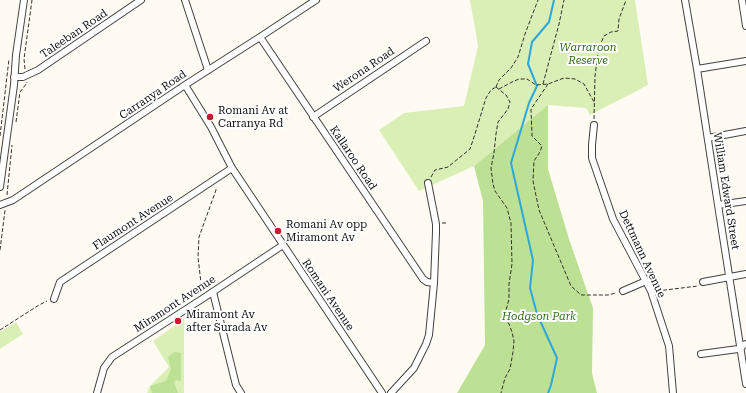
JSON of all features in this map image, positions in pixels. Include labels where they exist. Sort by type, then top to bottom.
[{"type":"street","points":[[0,187],[24,0]]},
{"type":"street","name":"Taleeban Road","points":[[14,77],[23,77],[38,70],[141,0]]},
{"type":"street","points":[[185,0],[208,70]]},
{"type":"street","name":"Carranya Road","points":[[3,205],[13,200],[184,85],[316,0]]},
{"type":"street","name":"William Edward Street","points":[[685,0],[729,277],[743,346],[746,384]]},
{"type":"street","points":[[742,0],[746,26]]},
{"type":"street","name":"Kallaroo Road","points":[[260,37],[423,279],[434,284]]},
{"type":"street","name":"Werona Road","points":[[313,117],[426,40]]},
{"type":"street","points":[[697,69],[746,61]]},
{"type":"street","name":"Romani Avenue","points":[[184,85],[211,127],[232,168],[382,393]]},
{"type":"street","name":"Dettmann Avenue","points":[[594,125],[592,158],[613,219],[651,291],[669,346],[673,393]]},
{"type":"street","points":[[708,138],[746,131]]},
{"type":"street","name":"Flaumont Avenue","points":[[54,299],[60,282],[232,168]]},
{"type":"street","points":[[391,393],[414,368],[429,335],[434,284],[436,224],[428,183]]},
{"type":"street","points":[[718,205],[746,201]]},
{"type":"street","name":"Miramont Avenue","points":[[96,393],[104,368],[112,357],[213,292],[282,245]]},
{"type":"street","points":[[703,282],[746,274]]},
{"type":"street","points":[[623,291],[646,281]]},
{"type":"street","points":[[213,292],[236,385],[241,393]]},
{"type":"street","points":[[701,354],[743,346]]},
{"type":"path","points":[[16,121],[20,92],[27,83],[24,59],[32,0]]},
{"type":"path","points":[[428,183],[435,170],[448,167],[470,149],[486,98],[491,90],[496,87],[499,80],[511,68],[518,57],[538,0]]},
{"type":"path","points":[[543,85],[564,0]]},
{"type":"path","points":[[594,125],[594,102],[598,53],[604,36],[610,32],[618,31],[619,19],[626,0]]},
{"type":"path","points":[[0,136],[9,59]]},
{"type":"path","points":[[499,89],[519,79],[527,79],[536,85],[548,84],[564,78],[575,79],[584,84],[594,102]]},
{"type":"path","points":[[548,84],[531,109],[532,136],[542,146],[534,161],[533,181],[539,210],[571,286],[581,295],[608,295],[623,291]]},
{"type":"path","points":[[496,87],[506,95],[510,102],[508,109],[498,122],[491,168],[495,191],[507,208],[511,223],[512,264],[509,284],[509,299],[505,318],[514,341],[510,369],[505,378],[501,393]]},
{"type":"path","points":[[0,250],[3,205],[13,143]]},
{"type":"path","points":[[202,299],[198,257],[200,237],[216,190],[214,181]]},
{"type":"path","points":[[651,291],[698,286]]},
{"type":"path","points":[[0,330],[38,305],[54,299]]},
{"type":"green space","name":"Warraroon Reserve","points":[[470,0],[635,0],[648,85],[590,115],[586,108],[548,105],[474,166],[419,191],[379,130],[404,113],[464,106],[478,46]]},
{"type":"green space","name":"Hodgson Park","points":[[548,105],[548,169],[569,239],[593,308],[592,373],[597,393],[457,393],[485,345],[483,201],[474,166]]},
{"type":"green space","points":[[184,319],[184,393],[147,393],[150,386],[169,367],[153,341]]},
{"type":"green space","points":[[16,322],[23,334],[0,349],[0,332]]},
{"type":"green space","points":[[175,352],[181,353],[181,381],[176,380],[174,382],[178,393],[152,393],[150,386],[166,381],[171,369],[168,357]]},
{"type":"waterway","points":[[548,393],[557,358],[537,314],[530,288],[533,260],[511,163],[529,103],[537,86],[528,64],[532,42],[549,22],[554,0]]},
{"type":"place","name":"Romani Av at Carranya Rd","points":[[210,117]]},
{"type":"place","name":"Romani Av opp Miramont Av","points":[[278,231]]},
{"type":"place","name":"Miramont Av after Surada Av","points":[[178,321]]}]
